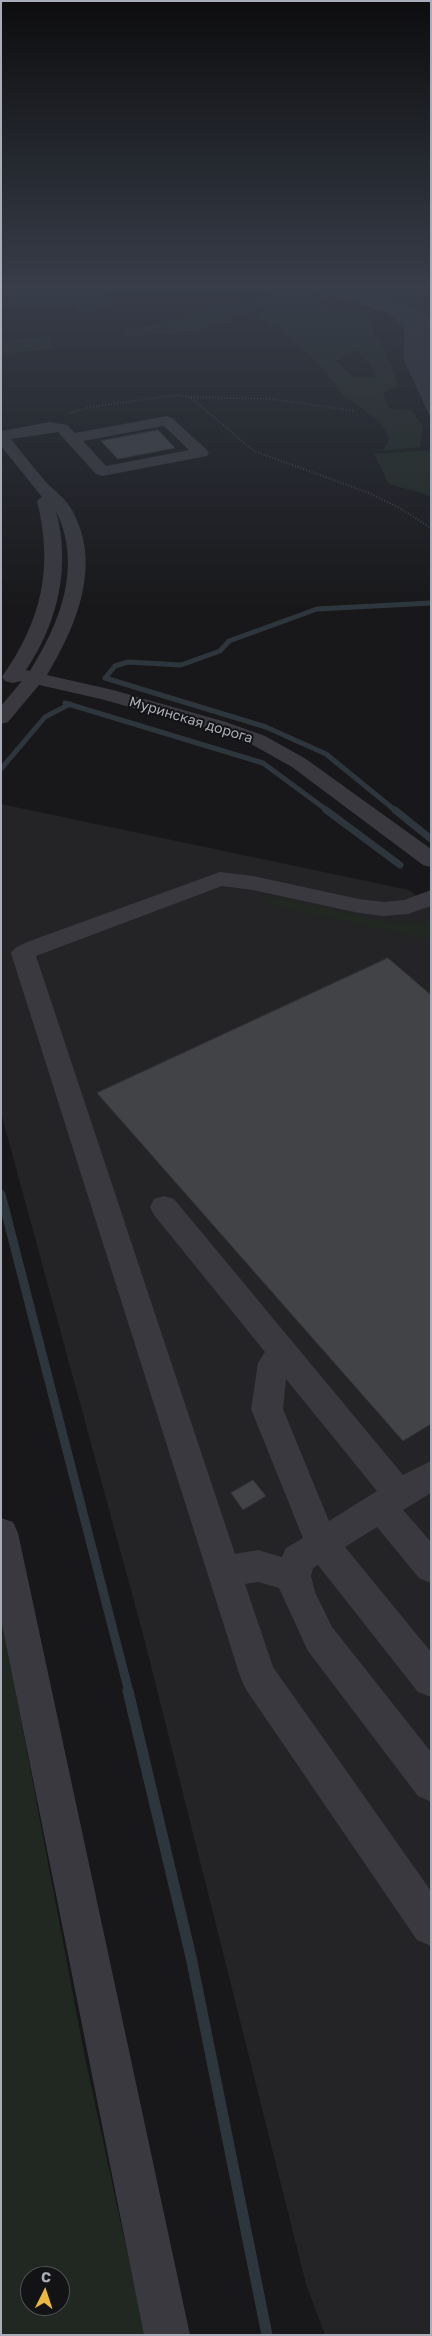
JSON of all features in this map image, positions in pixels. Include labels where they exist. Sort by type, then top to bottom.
[{"type":"street","points":[[3,716],[36,677],[62,634],[71,604],[76,562],[74,544],[66,514],[58,502],[39,484],[1,436],[56,427],[62,428],[102,471],[201,452],[167,421],[72,438]]},
{"type":"street","points":[[1,690],[28,654],[39,634],[52,587],[55,562],[52,521],[39,484]]},
{"type":"street","points":[[52,651],[60,665],[73,677],[106,694]]},
{"type":"street","name":"Муринская дорога","points":[[14,673],[106,694],[219,726],[258,740],[299,763],[431,860]]},
{"type":"street","points":[[3,716],[35,699],[55,693],[106,694]]},
{"type":"street","points":[[431,897],[408,907],[384,909],[359,906],[253,883],[220,879],[35,947],[23,954],[258,1676],[431,1926]]},
{"type":"street","points":[[164,1207],[285,1354],[390,1501],[431,1567]]},
{"type":"street","points":[[285,1354],[273,1363],[267,1409],[322,1544],[431,1680]]},
{"type":"street","points":[[431,1475],[298,1558],[294,1576],[298,1594],[320,1639],[431,1783]]},
{"type":"street","points":[[1,1533],[167,2335]]},
{"type":"street","points":[[225,1572],[258,1566],[294,1576]]},
{"type":"path","points":[[64,414],[92,407],[176,395],[272,399],[355,411]]},
{"type":"path","points":[[190,397],[254,451],[369,493],[398,507],[431,528]]},
{"type":"shaded area","points":[[342,394],[384,394],[389,409],[412,410],[423,427],[420,447],[383,451],[390,439],[379,421]]},
{"type":"shaded area","points":[[420,394],[431,394],[431,419]]},
{"type":"shaded area","points":[[431,450],[431,496],[389,484],[374,454]]},
{"type":"shaded area","points":[[1,804],[409,890],[431,907],[431,2335],[325,2335],[306,2284],[144,1638],[1,1113]]},
{"type":"shaded area","points":[[273,897],[397,924],[418,924],[431,920],[431,940],[271,905],[266,902],[268,898]]},
{"type":"shaded area","points":[[1,1615],[84,2053],[145,2335],[1,2335]]},
{"type":"building","points":[[158,430],[175,448],[118,459],[101,441]]},
{"type":"building","points":[[388,958],[431,995],[431,1424],[403,1441],[97,1093]]},
{"type":"building","points":[[253,1480],[266,1496],[243,1510],[231,1493]]},
{"type":"waterway","points":[[396,811],[326,754],[266,727],[105,678],[115,666],[128,662],[181,665],[220,651],[229,641],[317,609],[431,603]]},
{"type":"waterway","points":[[65,703],[69,704]]},
{"type":"waterway","points":[[1,769],[45,717],[69,704]]},
{"type":"waterway","points":[[69,704],[263,763],[328,811]]},
{"type":"waterway","points":[[326,810],[400,865]]},
{"type":"waterway","points":[[395,810],[431,839]]},
{"type":"waterway","points":[[1,1194],[129,1692]]},
{"type":"waterway","points":[[128,1691],[191,1957],[267,2335]]}]
